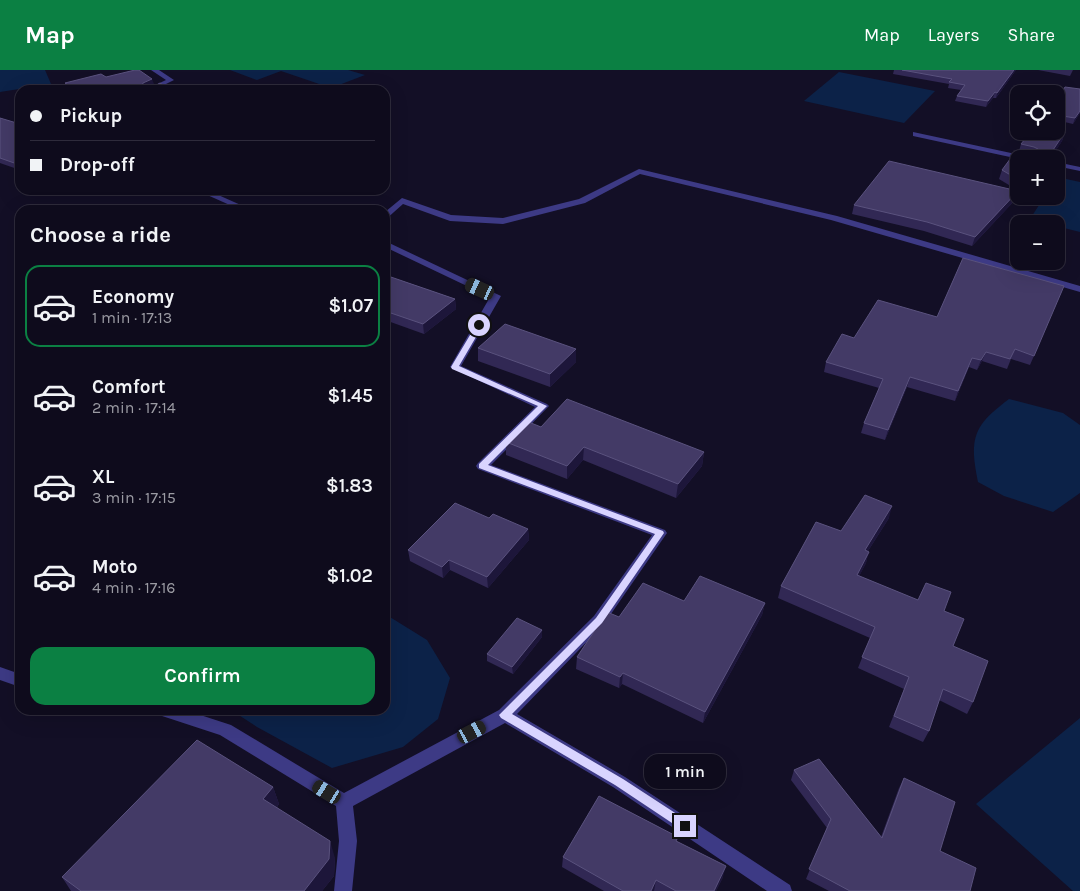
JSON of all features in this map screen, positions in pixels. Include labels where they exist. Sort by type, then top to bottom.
[{"type":"street","points":[[154,70],[171,80],[160,85]]},
{"type":"street","points":[[916,134],[1010,155]]},
{"type":"street","points":[[1065,166],[1080,170]]},
{"type":"street","points":[[390,212],[402,201],[450,218],[503,221],[582,201],[639,171],[834,218],[1080,289]]},
{"type":"street","points":[[212,195],[236,205]]},
{"type":"street","points":[[344,802],[504,715],[599,620],[660,533],[482,466],[543,406],[455,367],[496,296],[390,246]]},
{"type":"street","points":[[0,673],[15,679]]},
{"type":"street","points":[[180,715],[225,730],[344,802]]},
{"type":"street","points":[[504,715],[619,782],[783,891]]},
{"type":"street","points":[[343,891],[348,840],[344,802]]},
{"type":"water","points":[[0,70],[45,70],[51,84],[15,85],[15,90],[0,92]]},
{"type":"water","points":[[230,70],[348,70],[365,75],[339,85],[322,85],[281,71],[257,80]]},
{"type":"water","points":[[839,72],[935,91],[904,123],[804,101]]},
{"type":"water","points":[[1065,179],[1080,182],[1080,232],[1065,228],[1065,215],[1033,215],[1039,205],[1065,205]]},
{"type":"water","points":[[1009,399],[1063,413],[1080,425],[1080,493],[1053,512],[1004,496],[978,482],[974,454],[977,434],[988,417]]},
{"type":"water","points":[[390,617],[427,640],[450,678],[438,719],[403,747],[332,768],[239,715],[390,715]]},
{"type":"water","points":[[1080,718],[1080,891],[1073,891],[976,804]]},
{"type":"building","points":[[139,70],[152,79],[142,85],[68,85],[65,83],[101,74],[106,77]]},
{"type":"building","points":[[902,70],[1014,70],[997,93],[995,92],[988,101],[957,96],[965,85],[949,82],[952,79]]},
{"type":"building","points":[[1065,87],[1080,89],[1080,111],[1075,118],[1065,116]]},
{"type":"building","points":[[0,118],[15,122],[15,163],[0,158]]},
{"type":"building","points":[[1024,140],[1060,140],[1053,150],[1038,150],[1021,144]]},
{"type":"building","points":[[1010,159],[1010,175],[1002,170]]},
{"type":"building","points":[[889,161],[1010,189],[1010,200],[975,237],[927,222],[854,205]]},
{"type":"building","points":[[963,258],[1064,286],[1034,356],[1015,349],[1010,359],[986,352],[981,360],[972,358],[958,391],[910,377],[888,430],[864,423],[883,379],[826,362],[842,334],[854,338],[878,300],[937,317]]},
{"type":"building","points":[[390,277],[455,299],[423,324],[390,313]]},
{"type":"building","points":[[505,324],[576,349],[550,374],[478,348]]},
{"type":"building","points":[[567,399],[704,452],[678,484],[584,447],[567,466],[506,442],[526,421],[541,427]]},
{"type":"building","points":[[865,495],[892,506],[865,550],[869,552],[857,575],[918,600],[926,583],[951,592],[944,611],[964,619],[953,646],[988,661],[973,702],[943,689],[929,731],[894,716],[909,677],[862,657],[875,627],[781,586],[816,522],[841,531]]},
{"type":"building","points":[[455,503],[489,518],[493,514],[528,529],[487,577],[449,560],[442,567],[408,550]]},
{"type":"building","points":[[700,576],[765,603],[705,712],[623,673],[620,677],[577,657],[607,612],[619,617],[643,583],[684,601]]},
{"type":"building","points":[[517,618],[542,630],[512,667],[487,654]]},
{"type":"building","points":[[197,740],[273,787],[263,799],[330,841],[329,859],[304,891],[81,891],[62,877]]},
{"type":"building","points":[[819,759],[882,838],[904,778],[955,802],[940,851],[976,868],[970,891],[850,891],[809,869],[831,819],[794,770]]},
{"type":"building","points":[[599,796],[678,837],[676,841],[726,866],[714,891],[676,891],[656,880],[651,891],[623,891],[563,857]]},
{"type":"route","points":[[479,325],[455,367],[543,406],[482,466],[660,533],[599,620],[504,715],[619,782],[685,826]]}]
